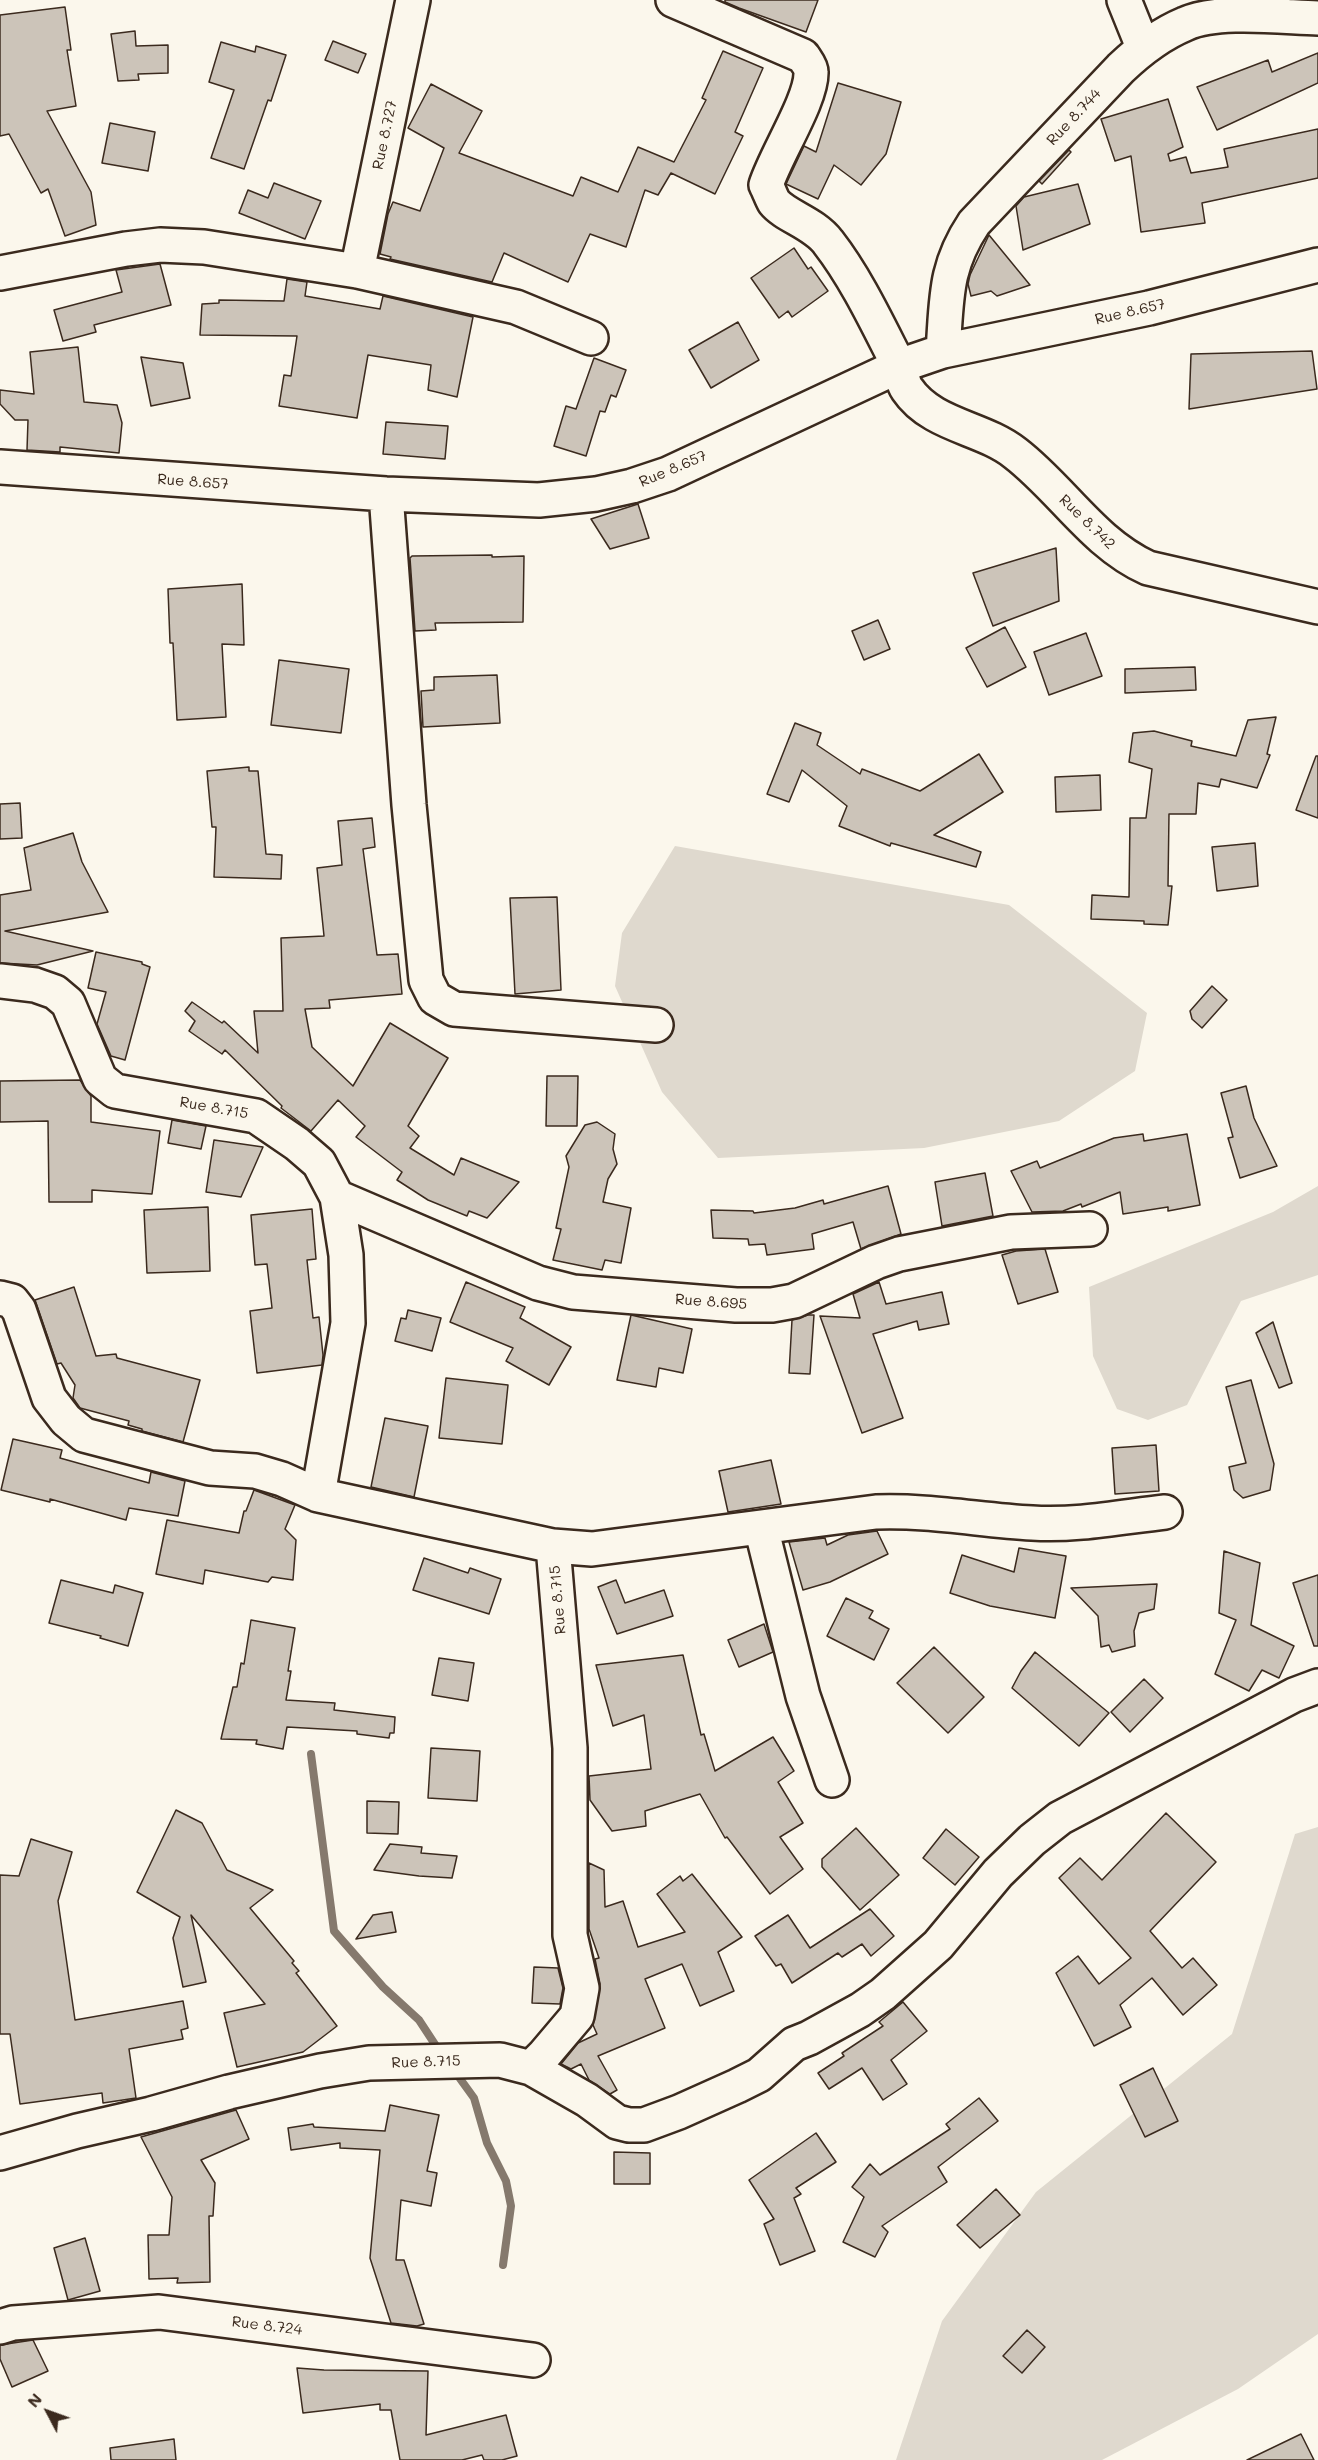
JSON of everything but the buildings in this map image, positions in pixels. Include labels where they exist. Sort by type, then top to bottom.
[{"type":"street","name":"Rue 8.727","points":[[357,271],[413,0]]},
{"type":"street","name":"Rue 8.742","points":[[673,0],[803,56],[811,69],[810,87],[772,165],[766,185],[774,202],[820,232],[840,258],[899,366],[906,388],[922,406],[950,423],[983,433],[1015,453],[1103,539],[1126,558],[1148,568],[1318,608]]},
{"type":"street","points":[[1124,0],[1143,47]]},
{"type":"street","name":"Rue 8.744","points":[[943,351],[948,279],[960,244],[974,223],[1120,68],[1143,47],[1186,23],[1224,16],[1318,18]]},
{"type":"street","points":[[0,273],[126,249],[160,245],[204,247],[357,271],[516,307],[591,338]]},
{"type":"street","name":"Rue 8.657","points":[[0,467],[386,494],[539,500],[586,495],[632,486],[668,474],[899,366],[943,351],[1149,308],[1318,265]]},
{"type":"street","points":[[386,494],[408,805],[426,980],[435,998],[454,1009],[656,1025]]},
{"type":"street","name":"Rue 8.715","points":[[0,981],[35,985],[55,992],[68,1003],[100,1078],[116,1091],[256,1116],[297,1144],[319,1163],[337,1197],[346,1256],[348,1323],[318,1495],[554,1546],[570,1748],[570,1935],[582,1988],[577,2016],[531,2068],[500,2060],[369,2063],[229,2092],[0,2153]]},
{"type":"street","name":"Rue 8.695","points":[[337,1197],[538,1283],[573,1292],[736,1305],[772,1305],[794,1301],[876,1262],[899,1254],[1011,1232],[1090,1229]]},
{"type":"street","points":[[0,1298],[12,1301],[19,1310],[49,1398],[66,1420],[84,1435],[210,1468],[255,1471],[282,1479],[318,1495]]},
{"type":"street","points":[[554,1546],[592,1549],[876,1512],[909,1511],[1033,1523],[1077,1522],[1165,1512]]},
{"type":"street","points":[[761,1527],[803,1696],[832,1780]]},
{"type":"street","points":[[531,2068],[587,2100],[617,2122],[629,2125],[644,2125],[737,2086],[759,2075],[794,2044],[860,2010],[883,1994],[938,1946],[998,1873],[1032,1840],[1060,1818],[1294,1695],[1318,1686]]},
{"type":"street","name":"Rue 8.724","points":[[0,2327],[13,2323],[159,2312],[533,2360]]},
{"type":"shaded area","points":[[675,846],[1009,905],[1147,1013],[1135,1071],[1059,1121],[924,1148],[718,1158],[662,1092],[615,986],[622,933]]},
{"type":"shaded area","points":[[1318,1186],[1318,1275],[1241,1301],[1187,1405],[1148,1420],[1117,1409],[1093,1356],[1089,1287],[1273,1212]]},
{"type":"shaded area","points":[[1318,1827],[1318,2334],[1238,2389],[1102,2460],[896,2460],[942,2321],[1036,2192],[1232,2034],[1295,1834]]},
{"type":"waterway","points":[[311,1754],[334,1931],[383,1987],[419,2020],[440,2052]]},
{"type":"waterway","points":[[453,2069],[474,2098],[487,2143],[506,2181],[511,2206],[503,2265]]}]
